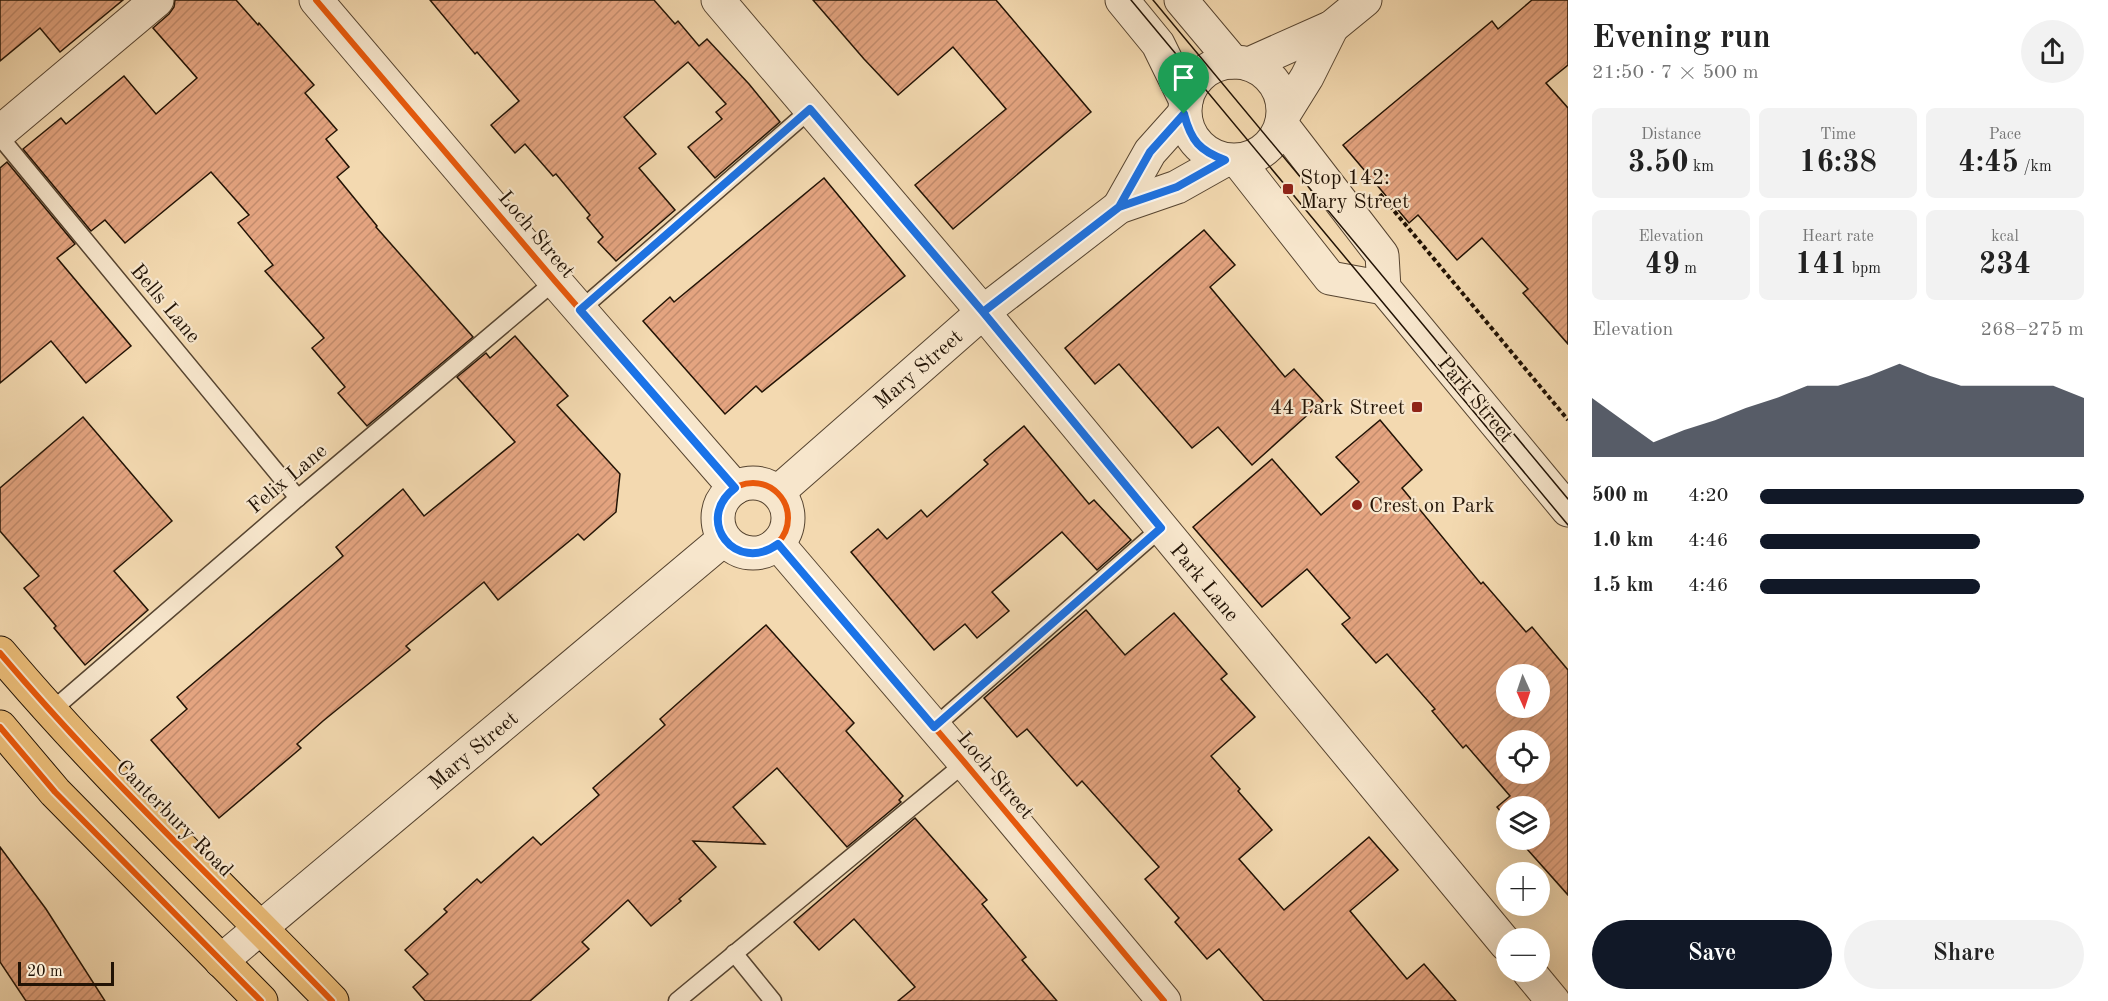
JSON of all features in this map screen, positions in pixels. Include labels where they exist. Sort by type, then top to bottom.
[{"type":"main road","name":"Canterbury Road","points":[[0,653],[99,765],[332,1001]]},
{"type":"main road","points":[[0,727],[56,792],[261,1001]]},
{"type":"street","points":[[0,132],[157,0]]},
{"type":"street","name":"Loch Street","points":[[316,0],[735,488]]},
{"type":"street","name":"Park Lane","points":[[718,0],[983,312],[1496,932]]},
{"type":"street","points":[[1122,0],[1158,44],[1185,108],[1188,130],[1197,144],[1210,154],[1231,160],[1249,159],[1266,149],[1278,135],[1283,119],[1307,78],[1332,27]]},
{"type":"street","points":[[1181,0],[1241,63],[1264,71],[1275,83],[1282,98],[1283,119],[1382,255],[1384,288],[1330,278],[1231,160]]},
{"type":"street","points":[[1185,108],[1190,89],[1205,71],[1221,64],[1241,63],[1332,27],[1365,0]]},
{"type":"street","name":"Mary Street","points":[[1119,207],[1150,152],[1185,108]]},
{"type":"street","name":"Mary Street","points":[[778,492],[983,312],[1119,207],[1177,187],[1231,160]]},
{"type":"street","name":"Park Street","points":[[1384,288],[1568,510]]},
{"type":"street","points":[[746,483],[757,483],[778,492],[784,501],[788,512],[785,534],[778,544],[763,553],[746,553],[737,550],[724,539],[719,528],[717,516],[720,505],[726,495],[735,488],[746,483]]},
{"type":"street","name":"Mary Street","points":[[221,960],[724,539]]},
{"type":"street","name":"Loch Street","points":[[778,544],[1164,1001]]},
{"type":"street","points":[[1537,982],[1553,1001]]},
{"type":"lane","points":[[580,310],[810,109]]},
{"type":"lane","name":"Bells Lane","points":[[0,137],[298,498]]},
{"type":"lane","name":"Felix Lane","points":[[50,712],[555,281]]},
{"type":"lane","points":[[934,727],[1161,528]]},
{"type":"lane","points":[[677,1001],[965,763]]},
{"type":"lane","points":[[734,953],[772,1001]]},
{"type":"path","points":[[1377,190],[1568,420]]},
{"type":"building","points":[[0,0],[123,0],[60,52],[40,28],[0,61]]},
{"type":"building","points":[[175,0],[236,0],[314,85],[305,93],[337,130],[326,139],[349,167],[337,177],[376,227],[473,337],[367,426],[338,393],[345,387],[312,348],[324,338],[265,271],[273,265],[238,223],[249,215],[211,172],[125,243],[105,220],[91,231],[23,149],[61,118],[66,124],[124,76],[156,114],[197,78],[153,28],[169,14],[174,7]]},
{"type":"building","points":[[430,0],[654,0],[675,24],[678,21],[699,46],[707,39],[749,84],[780,122],[715,178],[688,147],[722,119],[716,112],[726,104],[688,62],[624,117],[656,154],[639,168],[675,210],[616,261],[598,242],[603,237],[587,218],[590,215],[556,174],[553,176],[525,144],[515,153],[491,125],[519,101],[477,52],[475,54]]},
{"type":"building","points":[[813,0],[996,0],[1091,112],[953,229],[915,185],[1006,109],[953,47],[898,95]]},
{"type":"building","points":[[1532,0],[1568,0],[1568,65],[1546,83],[1568,108],[1568,344],[1523,293],[1528,289],[1482,238],[1457,260],[1418,215],[1409,223],[1343,145],[1492,21],[1498,29]]},
{"type":"building","points":[[7,162],[75,244],[57,258],[131,346],[86,383],[51,341],[0,383],[0,168]]},
{"type":"building","points":[[824,178],[905,276],[762,392],[756,386],[725,414],[643,321],[670,297],[674,302]]},
{"type":"building","points":[[1204,230],[1235,265],[1210,287],[1285,377],[1294,369],[1323,401],[1252,465],[1218,427],[1192,448],[1119,364],[1095,384],[1065,348]]},
{"type":"building","points":[[515,336],[568,396],[557,405],[620,474],[616,512],[584,540],[578,534],[498,600],[484,582],[406,646],[410,650],[323,721],[297,744],[301,748],[219,818],[151,740],[187,709],[177,697],[343,556],[336,547],[403,489],[424,516],[515,442],[457,377],[486,353],[490,358]]},
{"type":"building","points":[[83,417],[172,521],[114,571],[148,610],[85,665],[24,588],[39,576],[0,531],[0,488]]},
{"type":"building","points":[[1380,420],[1422,470],[1402,488],[1481,584],[1483,582],[1526,632],[1532,627],[1568,670],[1568,895],[1550,875],[1550,862],[1539,862],[1528,850],[1550,850],[1550,796],[1510,796],[1500,784],[1550,784],[1550,730],[1496,730],[1496,780],[1466,745],[1463,748],[1432,711],[1435,709],[1387,654],[1376,663],[1342,624],[1350,618],[1307,569],[1262,607],[1193,527],[1272,459],[1321,515],[1359,482],[1336,457]]},
{"type":"building","points":[[1024,426],[1089,504],[1094,500],[1131,540],[1097,570],[1062,532],[992,592],[1009,611],[977,638],[965,624],[934,650],[851,552],[878,529],[887,539],[921,510],[927,517],[988,464],[984,460]]},
{"type":"building","points":[[1086,610],[1125,655],[1174,613],[1227,674],[1221,679],[1255,717],[1211,756],[1272,830],[1239,859],[1284,910],[1369,837],[1398,870],[1350,911],[1407,979],[1424,964],[1456,1001],[1264,1001],[1219,949],[1207,959],[1175,922],[1179,918],[1145,879],[1159,867],[1082,781],[1077,786],[1027,729],[1017,737],[984,698]]},
{"type":"building","points":[[766,625],[854,723],[846,731],[903,796],[899,800],[901,802],[847,847],[777,768],[733,807],[765,844],[693,841],[716,867],[651,926],[628,900],[582,942],[589,949],[530,1001],[425,1001],[413,987],[428,974],[405,950],[447,912],[444,909],[477,879],[481,883],[533,837],[541,845],[599,795],[593,788],[665,725],[660,719]]},
{"type":"building","points":[[915,818],[987,900],[982,904],[1026,957],[1022,960],[1057,1001],[898,1001],[915,987],[854,919],[819,950],[794,922]]},
{"type":"building","points":[[0,847],[46,909],[105,1001],[26,1001],[0,962]]},
{"type":"tram line","points":[[1131,0],[1568,525]]},
{"type":"tram line","points":[[1153,0],[1568,499]]},
{"type":"cycle path","points":[[316,0],[735,488]]},
{"type":"cycle path","points":[[760,483],[773,489],[782,498],[786,504],[788,518],[786,532],[778,543],[767,551],[746,553],[728,543],[720,532],[718,511],[728,493],[739,485],[760,483]]},
{"type":"cycle path","points":[[778,544],[1164,1001]]},
{"type":"cycle path","points":[[0,653],[121,787],[332,1001]]},
{"type":"cycle path","points":[[0,727],[55,792],[261,1001]]},
{"type":"place","name":"Stop 142: Mary Street","points":[[1288,189]]},
{"type":"place","name":"44 Park Street","points":[[1417,407]]},
{"type":"place","name":"Crest on Park","points":[[1357,505]]},
{"type":"route","points":[[1184,114],[1150,152],[1119,207],[983,312],[810,109],[580,310],[735,488],[726,495],[717,516],[724,539],[737,550],[754,554],[763,553],[778,544],[934,727],[1161,528],[983,312],[1051,259],[1119,207],[1177,187],[1225,160],[1210,154],[1197,144],[1188,130],[1184,114]]}]
